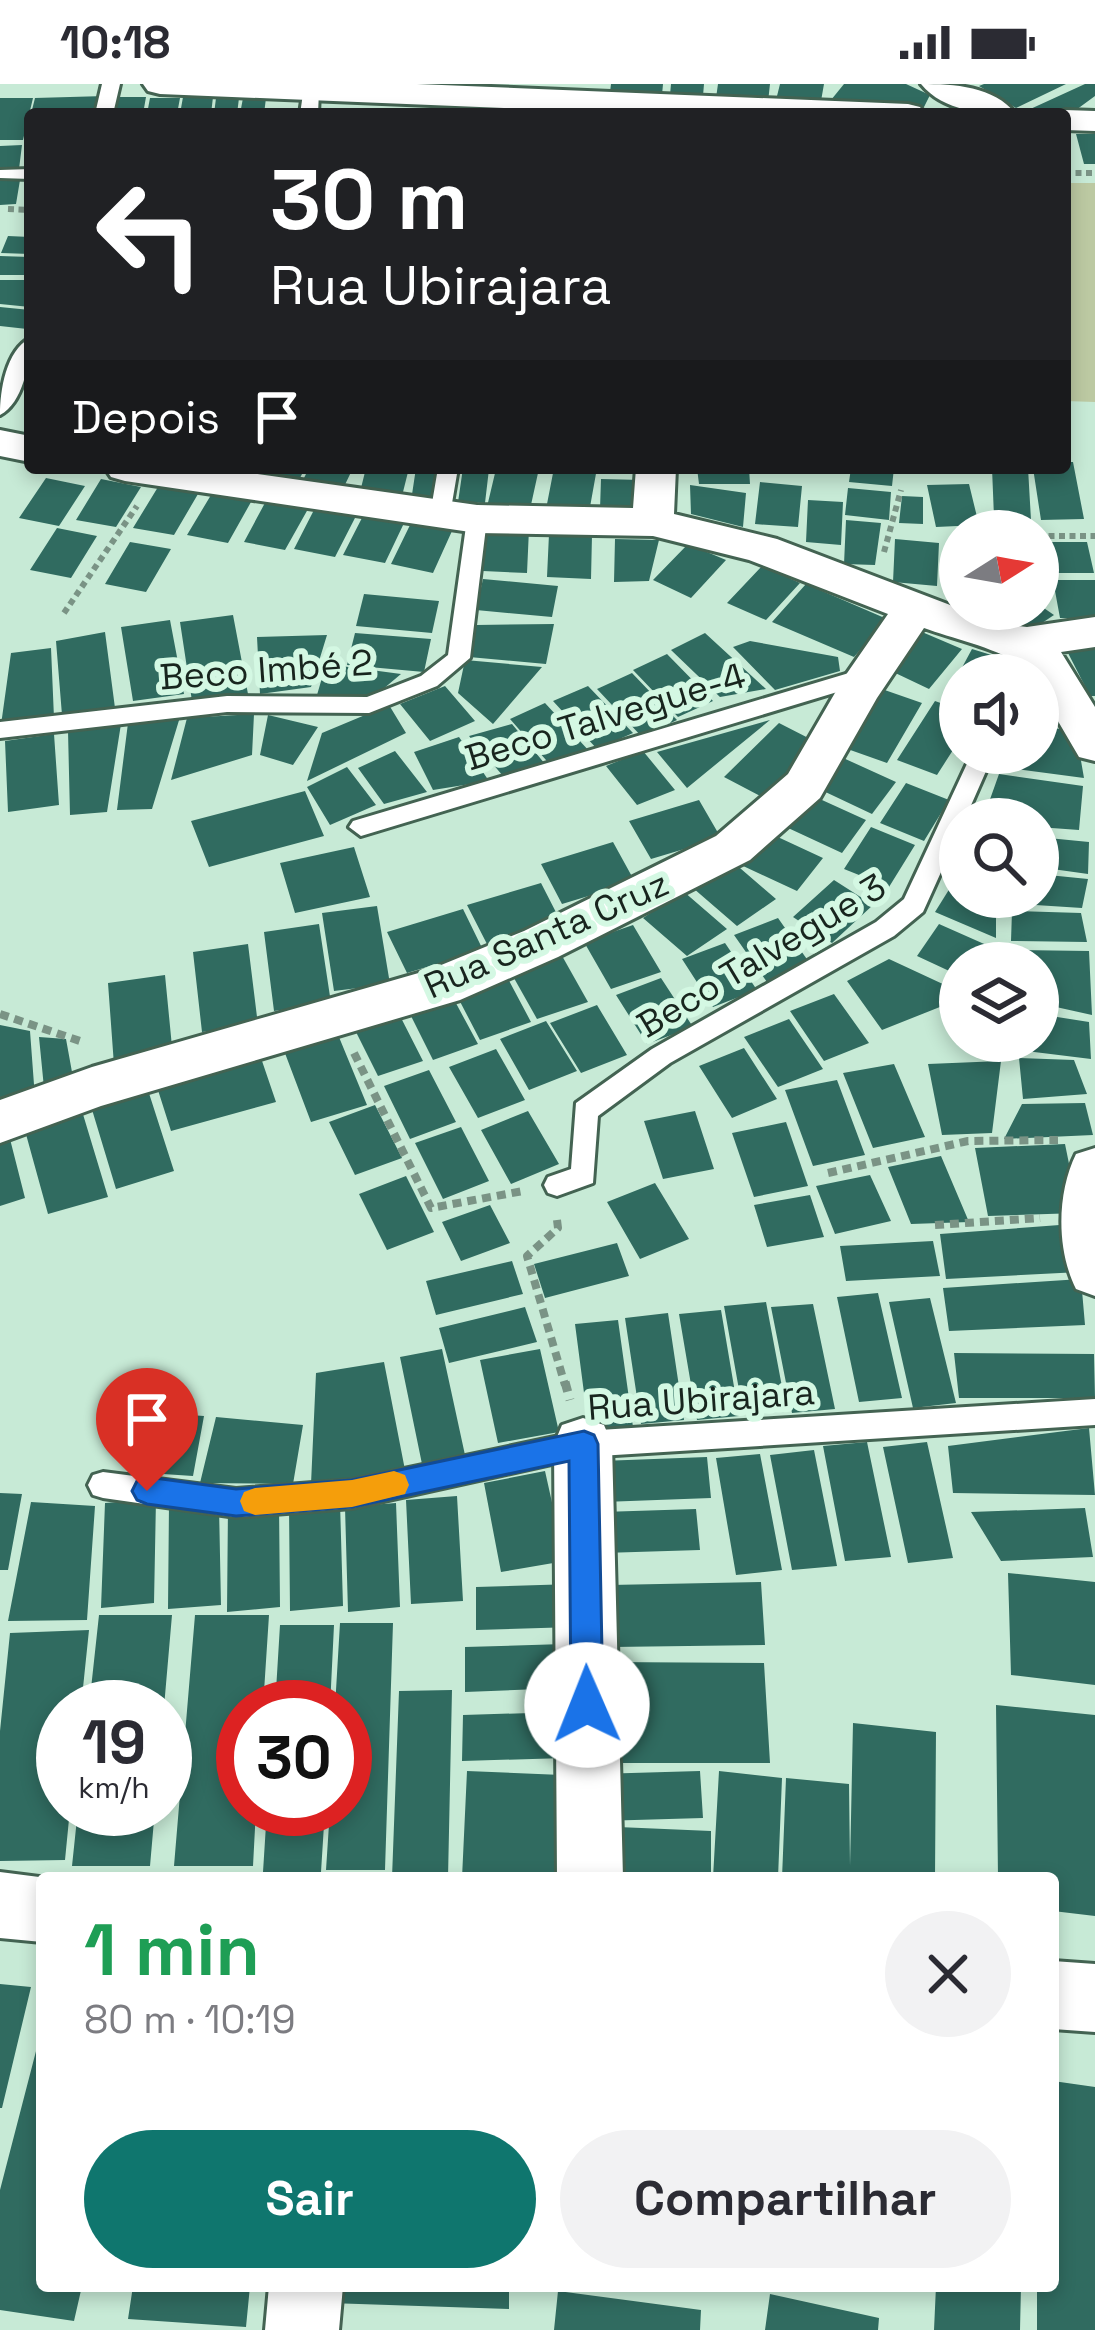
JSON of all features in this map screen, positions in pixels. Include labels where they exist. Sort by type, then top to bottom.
[{"type":"street","points":[[160,84],[310,102],[500,99],[649,108]]},
{"type":"street","points":[[938,84],[987,108]]},
{"type":"street","points":[[173,474],[459,517],[653,521],[762,549],[995,639],[1028,642],[1095,632]]},
{"type":"street","points":[[653,521],[656,474]]},
{"type":"street","name":"Rua Santa Cruz","points":[[0,1122],[92,1088],[442,986],[521,953],[733,848],[804,786],[868,675],[894,600]]},
{"type":"street","points":[[1028,642],[1033,654]]},
{"type":"street","points":[[1059,707],[1095,745]]},
{"type":"street","points":[[1090,1176],[1095,1272]]},
{"type":"street","points":[[584,1444],[590,1872]]},
{"type":"street","points":[[0,1904],[36,1908]]},
{"type":"street","points":[[1059,1995],[1095,1997]]},
{"type":"street","points":[[302,2330],[305,2292]]},
{"type":"lane","points":[[4,174],[24,174]]},
{"type":"lane","points":[[0,409],[24,357]]},
{"type":"lane","name":"Beco Imbé 2","points":[[0,730],[227,704],[369,705],[429,682],[459,658],[459,517],[449,474]]},
{"type":"lane","name":"Beco Talvegue-4","points":[[362,827],[868,675]]},
{"type":"lane","name":"Beco Talvegue 3","points":[[557,1185],[584,1175],[585,1111],[661,1056],[885,929],[914,905],[973,774]]},
{"type":"lane","name":"Rua Ubirajara","points":[[103,1485],[236,1503],[352,1494],[584,1444],[1095,1412]]},
{"type":"path","points":[[64,613],[165,474]]},
{"type":"path","points":[[894,600],[901,490]]},
{"type":"path","points":[[1059,536],[1095,536]]},
{"type":"path","points":[[0,1014],[80,1041],[92,1088]]},
{"type":"path","points":[[334,1014],[431,1208],[557,1185],[558,1228],[527,1256],[584,1444]]},
{"type":"path","points":[[827,1173],[968,1141],[1090,1176]]},
{"type":"path","points":[[935,1225],[1090,1176]]},
{"type":"green space","points":[[1071,183],[1095,183],[1095,402],[1071,401]]},
{"type":"building","points":[[611,84],[663,84],[662,95],[610,92]]},
{"type":"building","points":[[671,84],[704,84],[703,96],[670,95]]},
{"type":"building","points":[[718,84],[770,84],[768,102],[716,98]]},
{"type":"building","points":[[780,84],[824,84],[821,101],[777,96]]},
{"type":"building","points":[[844,84],[906,84],[930,95],[924,107],[831,100]]},
{"type":"building","points":[[1066,84],[1016,108],[979,86]]},
{"type":"building","points":[[1095,84],[1095,96],[1071,114],[1071,108],[1033,108]]},
{"type":"building","points":[[105,96],[102,108],[32,108],[35,98]]},
{"type":"building","points":[[112,97],[146,97],[144,108],[110,108]]},
{"type":"building","points":[[183,97],[213,97],[212,108],[181,108]]},
{"type":"building","points":[[0,98],[33,98],[31,108],[24,108],[23,140],[0,140]]},
{"type":"building","points":[[150,98],[180,98],[178,108],[148,108]]},
{"type":"building","points":[[216,98],[239,98],[238,108],[215,108]]},
{"type":"building","points":[[243,98],[266,98],[265,108],[241,108]]},
{"type":"building","points":[[1076,134],[1095,134],[1095,164],[1084,164]]},
{"type":"building","points":[[22,145],[19,169],[0,169],[0,146]]},
{"type":"building","points":[[20,180],[16,204],[0,205],[0,181]]},
{"type":"building","points":[[8,236],[24,237],[24,254],[1,253]]},
{"type":"building","points":[[0,256],[24,257],[24,275],[0,275]]},
{"type":"building","points":[[0,280],[24,280],[24,306],[0,304]]},
{"type":"building","points":[[0,307],[24,309],[24,329],[0,326]]},
{"type":"building","points":[[1073,462],[1084,519],[1059,520],[1059,510],[1039,510],[1034,474],[1071,474]]},
{"type":"building","points":[[259,474],[302,474],[295,488],[255,482]]},
{"type":"building","points":[[306,474],[350,474],[341,493],[300,486]]},
{"type":"building","points":[[364,474],[408,474],[402,496],[360,492]]},
{"type":"building","points":[[415,474],[442,474],[438,502],[411,501]]},
{"type":"building","points":[[462,474],[488,474],[485,503],[458,502]]},
{"type":"building","points":[[495,474],[538,474],[529,514],[486,511]]},
{"type":"building","points":[[553,474],[596,474],[590,507],[547,504]]},
{"type":"building","points":[[698,474],[749,474],[750,484],[699,484]]},
{"type":"building","points":[[850,474],[893,474],[892,486],[849,482]]},
{"type":"building","points":[[992,474],[1028,474],[1030,510],[994,510]]},
{"type":"building","points":[[46,478],[85,486],[59,526],[19,518]]},
{"type":"building","points":[[101,479],[141,487],[116,527],[76,520]]},
{"type":"building","points":[[601,479],[642,480],[642,509],[600,509]]},
{"type":"building","points":[[760,482],[802,486],[798,527],[755,524]]},
{"type":"building","points":[[969,484],[975,510],[939,510],[936,527],[927,485]]},
{"type":"building","points":[[690,485],[746,493],[743,527],[691,514]]},
{"type":"building","points":[[158,487],[198,494],[174,535],[133,528]]},
{"type":"building","points":[[848,488],[891,492],[889,520],[845,515]]},
{"type":"building","points":[[211,495],[251,502],[228,543],[187,535]]},
{"type":"building","points":[[902,496],[923,497],[923,524],[899,523]]},
{"type":"building","points":[[808,500],[843,502],[841,545],[806,542]]},
{"type":"building","points":[[266,501],[308,509],[285,550],[244,542]]},
{"type":"building","points":[[315,508],[356,516],[335,557],[294,549]]},
{"type":"building","points":[[364,514],[405,521],[385,563],[343,555]]},
{"type":"building","points":[[846,520],[881,523],[875,565],[844,564]]},
{"type":"building","points":[[411,523],[452,531],[433,573],[391,564]]},
{"type":"building","points":[[57,528],[97,536],[71,578],[30,570]]},
{"type":"building","points":[[486,528],[529,529],[527,573],[483,571]]},
{"type":"building","points":[[549,534],[592,535],[591,579],[547,577]]},
{"type":"building","points":[[615,539],[659,540],[649,581],[614,582]]},
{"type":"building","points":[[895,539],[939,543],[937,586],[893,582]]},
{"type":"building","points":[[130,542],[171,549],[146,592],[105,584]]},
{"type":"building","points":[[1059,542],[1087,542],[1094,573],[1059,573]]},
{"type":"building","points":[[688,544],[726,560],[691,598],[653,580]]},
{"type":"building","points":[[762,566],[800,583],[766,620],[727,603]]},
{"type":"building","points":[[483,579],[558,586],[552,617],[476,610]]},
{"type":"building","points":[[1059,580],[1095,580],[1095,618],[1060,618]]},
{"type":"building","points":[[806,584],[887,619],[854,657],[772,622]]},
{"type":"building","points":[[364,594],[439,601],[432,633],[356,626]]},
{"type":"building","points":[[233,615],[248,694],[192,701],[180,622]]},
{"type":"building","points":[[170,620],[184,694],[133,701],[121,627]]},
{"type":"building","points":[[554,624],[546,664],[469,657],[476,625]]},
{"type":"building","points":[[105,632],[115,708],[62,715],[56,641]]},
{"type":"building","points":[[922,632],[962,649],[958,654],[939,654],[939,677],[929,689],[889,670]]},
{"type":"building","points":[[355,633],[431,639],[424,672],[347,665]]},
{"type":"building","points":[[705,633],[766,689],[720,697],[671,650]]},
{"type":"building","points":[[327,635],[311,687],[260,694],[257,637]]},
{"type":"building","points":[[750,641],[838,657],[840,671],[775,690],[733,647]]},
{"type":"building","points":[[1095,643],[1095,696],[1090,696],[1068,653]]},
{"type":"building","points":[[51,648],[54,718],[1,725],[11,653]]},
{"type":"building","points":[[667,654],[713,701],[678,717],[633,670]]},
{"type":"building","points":[[465,660],[542,667],[493,724],[458,693]]},
{"type":"building","points":[[326,664],[401,674],[370,700],[317,695]]},
{"type":"building","points":[[632,673],[677,720],[642,737],[597,689]]},
{"type":"building","points":[[445,686],[475,721],[430,741],[400,704]]},
{"type":"building","points":[[588,686],[633,733],[597,749],[553,701]]},
{"type":"building","points":[[876,687],[922,703],[887,763],[839,746]]},
{"type":"building","points":[[935,701],[939,702],[937,775],[897,760]]},
{"type":"building","points":[[545,703],[590,752],[553,768],[510,719]]},
{"type":"building","points":[[389,705],[406,733],[307,781],[322,733]]},
{"type":"building","points":[[254,714],[252,755],[171,780],[187,718]]},
{"type":"building","points":[[268,715],[318,727],[293,765],[260,755]]},
{"type":"building","points":[[180,717],[152,809],[117,810],[128,723]]},
{"type":"building","points":[[770,720],[687,788],[657,752]]},
{"type":"building","points":[[779,723],[822,745],[768,800],[724,777]]},
{"type":"building","points":[[121,724],[107,812],[70,815],[68,731]]},
{"type":"building","points":[[512,724],[545,764],[503,776],[469,736]]},
{"type":"building","points":[[1059,729],[1076,732],[1084,778],[1053,774],[1059,774]]},
{"type":"building","points":[[54,734],[59,805],[8,812],[5,741]]},
{"type":"building","points":[[459,737],[489,781],[433,790],[414,752]]},
{"type":"building","points":[[395,751],[427,792],[384,804],[358,768]]},
{"type":"building","points":[[643,751],[675,790],[637,805],[606,766]]},
{"type":"building","points":[[841,757],[896,782],[872,814],[817,788]]},
{"type":"building","points":[[347,767],[376,805],[330,825],[307,787]]},
{"type":"building","points":[[999,774],[1083,786],[1079,830],[1059,829],[1059,798],[990,798]]},
{"type":"building","points":[[906,783],[944,798],[939,798],[939,816],[924,841],[880,823]]},
{"type":"building","points":[[305,791],[324,836],[209,867],[191,821]]},
{"type":"building","points":[[811,795],[866,820],[842,853],[786,827]]},
{"type":"building","points":[[699,800],[721,838],[651,859],[629,821]]},
{"type":"building","points":[[871,827],[915,845],[889,887],[844,869]]},
{"type":"building","points":[[767,832],[823,858],[797,891],[741,865]]},
{"type":"building","points":[[1059,839],[1089,842],[1088,874],[1059,870]]},
{"type":"building","points":[[613,842],[635,882],[562,904],[541,864]]},
{"type":"building","points":[[354,847],[370,897],[295,913],[280,863]]},
{"type":"building","points":[[733,862],[776,899],[737,926],[693,888]]},
{"type":"building","points":[[1059,876],[1088,879],[1082,908],[1059,906]]},
{"type":"building","points":[[834,880],[873,905],[832,943],[793,917]]},
{"type":"building","points":[[541,883],[562,924],[488,946],[467,905]]},
{"type":"building","points":[[683,891],[727,929],[687,956],[643,918]]},
{"type":"building","points":[[377,906],[390,984],[334,991],[322,913]]},
{"type":"building","points":[[463,909],[483,950],[407,973],[387,932]]},
{"type":"building","points":[[1059,912],[1081,913],[1087,942],[1011,941],[1012,918],[1059,918]]},
{"type":"building","points":[[778,918],[811,965],[767,982],[734,935]]},
{"type":"building","points":[[949,918],[996,918],[996,938]]},
{"type":"building","points":[[319,924],[331,1003],[274,1011],[264,932]]},
{"type":"building","points":[[939,924],[980,942],[939,942],[939,966],[917,956]]},
{"type":"building","points":[[633,925],[661,972],[611,989],[584,942]]},
{"type":"building","points":[[725,943],[757,990],[713,1007],[682,959]]},
{"type":"building","points":[[248,944],[258,1025],[202,1032],[193,952]]},
{"type":"building","points":[[1059,951],[1089,951],[1092,1015],[1059,1008]]},
{"type":"building","points":[[561,954],[588,1002],[537,1019],[510,971]]},
{"type":"building","points":[[889,959],[939,982],[939,1007],[882,1030],[847,981]]},
{"type":"building","points":[[505,973],[531,1022],[480,1040],[454,990]]},
{"type":"building","points":[[165,975],[173,1057],[114,1065],[108,983]]},
{"type":"building","points":[[661,978],[693,1027],[647,1044],[616,995]]},
{"type":"building","points":[[451,994],[478,1044],[433,1060],[408,1010]]},
{"type":"building","points":[[834,994],[869,1043],[824,1061],[790,1011]]},
{"type":"building","points":[[597,1005],[627,1055],[581,1073],[550,1023]]},
{"type":"building","points":[[397,1010],[423,1061],[378,1076],[353,1026]]},
{"type":"building","points":[[1059,1017],[1089,1022],[1091,1059],[1059,1055]]},
{"type":"building","points":[[789,1019],[823,1069],[778,1087],[744,1037]]},
{"type":"building","points":[[546,1021],[577,1071],[529,1090],[500,1039]]},
{"type":"building","points":[[0,1025],[30,1031],[35,1098],[0,1103]]},
{"type":"building","points":[[334,1025],[367,1105],[311,1122],[280,1040]]},
{"type":"building","points":[[39,1037],[66,1039],[72,1072],[44,1088]]},
{"type":"building","points":[[744,1048],[777,1099],[732,1118],[699,1066]]},
{"type":"building","points":[[496,1049],[525,1100],[478,1118],[449,1067]]},
{"type":"building","points":[[261,1058],[276,1102],[171,1131],[157,1087]]},
{"type":"building","points":[[1074,1060],[1087,1094],[1023,1099],[1019,1062]]},
{"type":"building","points":[[1001,1062],[992,1133],[942,1135],[928,1064]]},
{"type":"building","points":[[894,1064],[925,1137],[873,1148],[843,1073]]},
{"type":"building","points":[[429,1070],[456,1122],[410,1139],[384,1086]]},
{"type":"building","points":[[837,1080],[865,1155],[813,1166],[785,1090]]},
{"type":"building","points":[[147,1087],[174,1171],[116,1189],[90,1103]]},
{"type":"building","points":[[1085,1103],[1093,1135],[1004,1139],[1022,1104]]},
{"type":"building","points":[[375,1105],[402,1158],[355,1175],[329,1122]]},
{"type":"building","points":[[82,1111],[108,1197],[48,1214],[24,1127]]},
{"type":"building","points":[[528,1111],[559,1164],[511,1184],[481,1130]]},
{"type":"building","points":[[695,1111],[714,1169],[663,1179],[644,1121]]},
{"type":"building","points":[[786,1122],[808,1186],[754,1197],[732,1133]]},
{"type":"building","points":[[461,1127],[489,1181],[443,1199],[415,1143]]},
{"type":"building","points":[[10,1139],[25,1198],[0,1206],[0,1141]]},
{"type":"building","points":[[1065,1144],[1079,1213],[988,1216],[975,1148]]},
{"type":"building","points":[[941,1156],[969,1222],[911,1224],[888,1167]]},
{"type":"building","points":[[870,1175],[891,1221],[835,1234],[816,1186]]},
{"type":"building","points":[[406,1176],[434,1232],[387,1250],[359,1194]]},
{"type":"building","points":[[655,1183],[689,1239],[640,1259],[607,1202]]},
{"type":"building","points":[[810,1195],[824,1237],[767,1247],[754,1205]]},
{"type":"building","points":[[490,1205],[510,1243],[461,1261],[442,1222]]},
{"type":"building","points":[[1073,1224],[1080,1272],[946,1279],[940,1234]]},
{"type":"building","points":[[933,1241],[940,1276],[846,1281],[840,1246]]},
{"type":"building","points":[[617,1243],[629,1276],[545,1298],[534,1264]]},
{"type":"building","points":[[512,1261],[523,1294],[436,1315],[426,1281]]},
{"type":"building","points":[[1081,1279],[1085,1325],[949,1331],[943,1288]]},
{"type":"building","points":[[878,1293],[902,1398],[859,1402],[837,1297]]},
{"type":"building","points":[[930,1298],[956,1403],[913,1408],[889,1302]]},
{"type":"building","points":[[766,1302],[786,1408],[743,1412],[724,1306]]},
{"type":"building","points":[[813,1304],[835,1409],[792,1413],[771,1307]]},
{"type":"building","points":[[525,1307],[537,1342],[449,1363],[439,1328]]},
{"type":"building","points":[[721,1310],[739,1416],[697,1420],[679,1314]]},
{"type":"building","points":[[668,1313],[684,1420],[641,1424],[625,1318]]},
{"type":"building","points":[[618,1320],[633,1427],[589,1431],[575,1324]]},
{"type":"building","points":[[442,1349],[465,1455],[422,1464],[400,1357]]},
{"type":"building","points":[[540,1349],[559,1432],[498,1443],[480,1360]]},
{"type":"building","points":[[954,1353],[1094,1354],[1095,1398],[959,1398]]},
{"type":"building","points":[[384,1362],[405,1470],[311,1484],[316,1373]]},
{"type":"building","points":[[145,1412],[204,1416],[193,1476],[133,1472]]},
{"type":"building","points":[[216,1417],[303,1425],[293,1484],[200,1483]]},
{"type":"building","points":[[1089,1428],[1095,1495],[953,1493],[948,1446]]},
{"type":"building","points":[[867,1442],[891,1557],[845,1561],[823,1446]]},
{"type":"building","points":[[927,1442],[953,1558],[908,1563],[883,1447]]},
{"type":"building","points":[[814,1450],[837,1566],[792,1570],[770,1455]]},
{"type":"building","points":[[760,1454],[782,1570],[736,1575],[716,1458]]},
{"type":"building","points":[[707,1457],[711,1498],[603,1502],[601,1461]]},
{"type":"building","points":[[545,1471],[565,1561],[501,1572],[484,1483]]},
{"type":"building","points":[[0,1493],[22,1494],[8,1570],[0,1570]]},
{"type":"building","points":[[457,1496],[463,1601],[411,1604],[406,1500]]},
{"type":"building","points":[[156,1499],[154,1603],[101,1608],[105,1503]]},
{"type":"building","points":[[31,1502],[95,1506],[87,1620],[8,1621]]},
{"type":"building","points":[[340,1502],[343,1606],[290,1611],[289,1505]]},
{"type":"building","points":[[279,1503],[280,1607],[227,1612],[228,1506]]},
{"type":"building","points":[[396,1503],[400,1607],[348,1612],[345,1507]]},
{"type":"building","points":[[169,1504],[219,1506],[221,1605],[168,1609]]},
{"type":"building","points":[[1085,1508],[1093,1557],[1001,1561],[971,1512]]},
{"type":"building","points":[[696,1509],[700,1550],[603,1553],[602,1512]]},
{"type":"building","points":[[1008,1573],[1095,1582],[1095,1685],[1011,1675]]},
{"type":"building","points":[[761,1582],[765,1645],[612,1647],[610,1585]]},
{"type":"building","points":[[573,1584],[574,1627],[476,1630],[476,1587]]},
{"type":"building","points":[[99,1615],[172,1615],[166,1680],[92,1680]]},
{"type":"building","points":[[195,1615],[269,1615],[265,1680],[216,1680],[216,1836],[255,1836],[253,1866],[174,1866],[177,1836],[192,1836],[190,1680]]},
{"type":"building","points":[[340,1623],[393,1623],[385,1870],[326,1870],[328,1836],[372,1836],[372,1680],[337,1680]]},
{"type":"building","points":[[280,1625],[334,1625],[331,1680],[277,1680]]},
{"type":"building","points":[[89,1630],[84,1680],[36,1680],[36,1836],[67,1836],[65,1860],[0,1861],[0,1731],[10,1633]]},
{"type":"building","points":[[564,1644],[565,1688],[465,1692],[465,1647]]},
{"type":"building","points":[[606,1662],[764,1663],[770,1763],[607,1763]]},
{"type":"building","points":[[452,1690],[448,1872],[392,1872],[399,1691]]},
{"type":"building","points":[[996,1705],[1095,1715],[1095,1916],[1059,1912],[1059,1872],[998,1872]]},
{"type":"building","points":[[563,1712],[565,1758],[462,1761],[463,1715]]},
{"type":"building","points":[[853,1723],[936,1732],[935,1872],[782,1872],[786,1778],[849,1784],[850,1866]]},
{"type":"building","points":[[467,1771],[562,1775],[560,1872],[462,1872]]},
{"type":"building","points":[[700,1771],[703,1818],[600,1821],[597,1774]]},
{"type":"building","points":[[719,1771],[782,1778],[778,1872],[713,1872]]},
{"type":"building","points":[[618,1827],[711,1831],[711,1872],[616,1872]]},
{"type":"building","points":[[75,1836],[153,1836],[150,1866],[72,1866]]},
{"type":"building","points":[[265,1836],[323,1836],[321,1872],[263,1872]]},
{"type":"building","points":[[0,1984],[31,1987],[2,2108],[0,2108]]},
{"type":"building","points":[[36,2051],[36,2292],[81,2292],[74,2321],[0,2310],[0,2190]]},
{"type":"building","points":[[1059,2082],[1095,2087],[1095,2330],[1037,2330],[1037,2292],[1059,2292]]},
{"type":"building","points":[[132,2292],[249,2292],[246,2327],[128,2319]]},
{"type":"building","points":[[330,2292],[509,2292],[509,2309],[329,2303]]},
{"type":"building","points":[[558,2292],[701,2310],[700,2330],[554,2330]]},
{"type":"building","points":[[936,2292],[1021,2292],[1020,2330],[934,2330]]},
{"type":"building","points":[[770,2294],[879,2318],[878,2330],[765,2330]]},
{"type":"slow traffic","points":[[255,1501],[352,1494],[394,1485]]},
{"type":"route","points":[[147,1491],[236,1503],[352,1494],[584,1444],[587,1705]]}]
